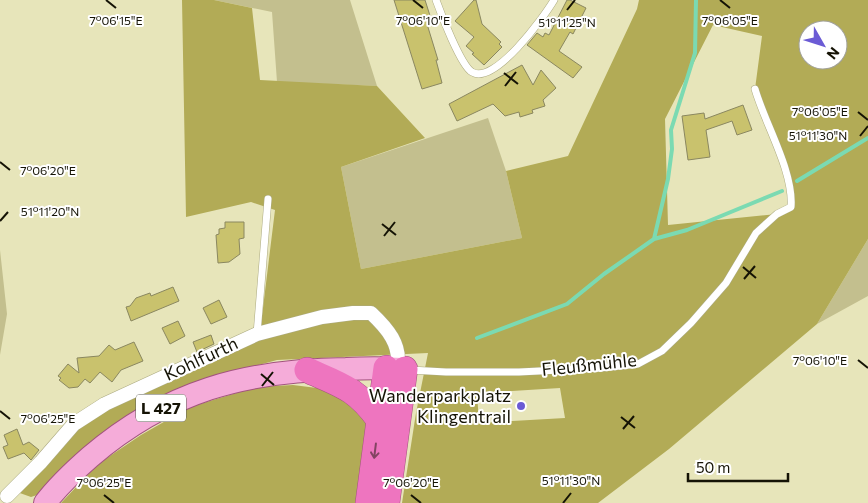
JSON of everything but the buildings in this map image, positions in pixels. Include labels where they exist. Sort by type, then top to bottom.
[{"type":"highway","points":[[368,503],[379,420],[396,369]]},
{"type":"highway","points":[[387,503],[396,369]]},
{"type":"highway","points":[[307,370],[348,388],[366,403],[379,420]]},
{"type":"main road","name":"L 427","points":[[45,503],[63,483],[104,445],[122,432],[173,402],[213,386],[275,373],[307,370],[396,369]]},
{"type":"street","name":"Kohlfurth","points":[[7,496],[41,462],[74,424],[105,404],[257,334],[322,317],[371,313],[383,324],[397,347],[398,362],[396,369]]},
{"type":"lane","points":[[436,0],[443,20],[465,64],[471,72],[477,74],[485,74],[496,69],[554,0]]},
{"type":"lane","name":"Fleußmühle","points":[[396,369],[446,372],[510,372],[600,368],[638,364],[662,351],[691,323],[726,283],[756,233],[777,214],[791,207],[792,193],[788,176],[760,108],[755,89]]},
{"type":"lane","name":"Kohlfurth","points":[[257,334],[268,199]]},
{"type":"shaded area","points":[[182,0],[214,0],[252,8],[260,80],[377,86],[425,138],[341,167],[361,269],[522,238],[506,171],[568,156],[637,9],[639,0],[868,0],[868,239],[817,324],[669,449],[598,503],[402,503],[416,413],[428,353],[277,360],[247,368],[40,494],[31,497],[17,492],[75,431],[108,408],[255,342],[262,316],[275,210],[251,202],[186,217]],"holes":[[[713,25],[762,36],[755,89],[792,193],[791,207],[777,214],[668,225],[665,119]],[[560,388],[565,418],[479,423],[477,393]]]},
{"type":"shaded area","points":[[214,0],[350,0],[377,86],[277,82],[272,12]]},
{"type":"shaded area","points":[[488,118],[506,171],[522,238],[361,269],[341,167]]},
{"type":"shaded area","points":[[868,239],[868,296],[817,324]]},
{"type":"shaded area","points":[[0,250],[7,314],[0,355]]},
{"type":"shaded area","points":[[293,385],[325,389],[344,395],[368,423],[358,503],[61,503],[98,464],[141,435],[190,407],[256,387]]},
{"type":"waterway","points":[[477,338],[567,304],[604,274],[654,239],[668,179],[672,149],[671,130],[695,53],[696,0]]},
{"type":"waterway","points":[[797,181],[868,138]]},
{"type":"waterway","points":[[654,239],[687,230],[782,191]]},
{"type":"place","name":"Wanderparkplatz Klingentrail","points":[[521,406]]}]
